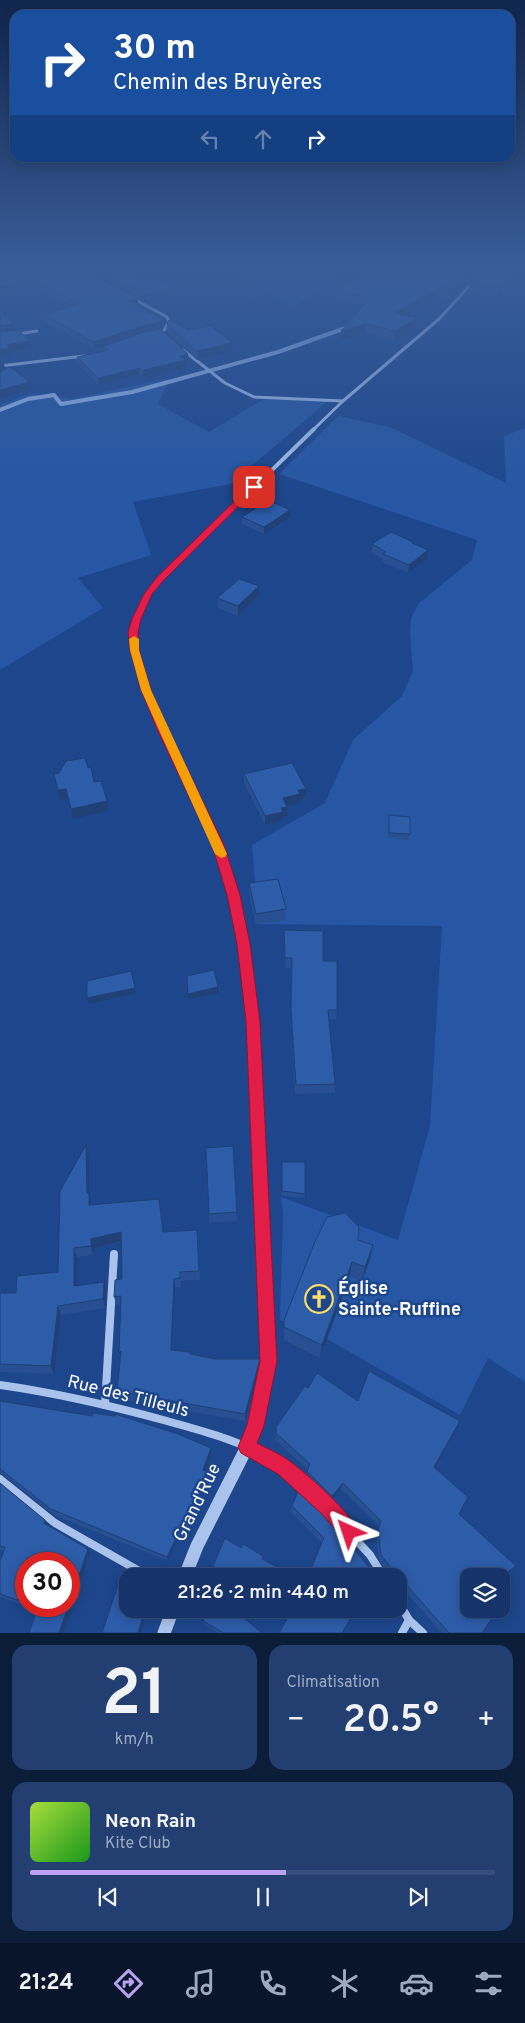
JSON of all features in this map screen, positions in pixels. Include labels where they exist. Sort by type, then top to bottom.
[{"type":"street","points":[[247,1447],[256,1426],[269,1361],[253,1022],[243,944],[234,895],[218,845],[162,729],[146,690],[134,650],[133,632],[141,607],[148,594],[160,579],[342,401],[408,345]]},
{"type":"street","points":[[178,346],[209,374],[241,393],[271,399],[342,401]]},
{"type":"street","points":[[0,366],[36,361],[64,361],[91,354]]},
{"type":"street","points":[[9,365],[11,371]]},
{"type":"street","points":[[105,1405],[114,1254]]},
{"type":"street","name":"Rue des Tilleuls","points":[[0,1385],[35,1389],[105,1405],[215,1435],[247,1447],[284,1467],[328,1508],[370,1555],[378,1568]]},
{"type":"street","name":"Grand’Rue","points":[[188,1568],[197,1546],[247,1447]]},
{"type":"street","points":[[0,1479],[55,1523],[134,1568]]},
{"type":"street","points":[[407,1617],[423,1633]]},
{"type":"street","points":[[164,1633],[170,1618]]},
{"type":"street","points":[[402,1633],[409,1620]]},
{"type":"shaded area","points":[[170,378],[158,404],[209,432],[264,399],[328,401],[230,484],[133,502],[151,555],[78,578],[103,608],[0,670],[0,405],[30,394],[72,399]]},
{"type":"shaded area","points":[[338,416],[390,427],[506,483],[504,436],[525,428],[525,1382],[488,1358],[460,1415],[327,1339],[350,1276],[362,1281],[370,1260],[289,1323],[280,1320],[283,1213],[281,1197],[398,1240],[430,1126],[442,926],[256,924],[249,893],[255,882],[252,845],[325,803],[353,740],[402,696],[413,671],[410,632],[411,619],[418,604],[472,560],[477,540],[279,474]]},
{"type":"building","points":[[0,345],[7,345],[9,348],[0,350]]},
{"type":"building","points":[[107,345],[179,345],[188,354],[180,356],[186,360],[98,378],[77,357],[109,350],[102,347]]},
{"type":"building","points":[[191,345],[222,345],[197,351]]},
{"type":"building","points":[[10,367],[30,382],[0,390],[0,372]]},
{"type":"building","points":[[268,500],[290,510],[264,527],[242,517]]},
{"type":"building","points":[[391,532],[428,550],[409,565],[383,554],[386,552],[372,544]]},
{"type":"building","points":[[239,579],[259,586],[238,606],[217,598]]},
{"type":"building","points":[[85,758],[88,768],[91,767],[94,782],[101,781],[107,801],[71,809],[66,789],[58,790],[54,774],[59,773],[66,761]]},
{"type":"building","points":[[292,763],[306,789],[298,790],[300,794],[283,798],[287,807],[281,808],[283,812],[265,816],[244,774]]},
{"type":"building","points":[[389,815],[410,817],[410,834],[389,833]]},
{"type":"building","points":[[278,879],[286,909],[256,914],[249,883]]},
{"type":"building","points":[[284,930],[323,931],[323,961],[337,961],[337,1010],[328,1010],[335,1084],[296,1085],[291,1010],[292,958],[285,958]]},
{"type":"building","points":[[214,970],[218,987],[188,994],[187,976]]},
{"type":"building","points":[[131,971],[135,988],[87,998],[87,981]]},
{"type":"building","points":[[86,1145],[89,1205],[159,1199],[163,1232],[197,1230],[199,1271],[180,1272],[180,1278],[174,1279],[171,1350],[190,1352],[190,1354],[216,1359],[260,1359],[245,1414],[117,1391],[121,1351],[119,1353],[121,1296],[114,1297],[115,1280],[122,1279],[121,1232],[91,1239],[91,1246],[74,1248],[74,1286],[104,1282],[103,1299],[58,1306],[51,1366],[0,1364],[0,1293],[16,1293],[17,1276],[58,1272],[60,1191]]},
{"type":"building","points":[[233,1146],[237,1212],[209,1214],[206,1148]]},
{"type":"building","points":[[282,1162],[305,1162],[305,1194],[282,1191]]},
{"type":"building","name":"Église Sainte-Ruffine","points":[[345,1213],[359,1227],[358,1240],[373,1245],[365,1267],[352,1262],[322,1345],[284,1327],[284,1320],[316,1239],[327,1217]]},
{"type":"building","points":[[369,1371],[460,1421],[434,1467],[468,1497],[459,1514],[516,1566],[510,1570],[510,1568],[460,1568],[460,1618],[492,1618],[482,1633],[449,1633],[407,1585],[407,1568],[392,1568],[381,1555],[378,1529],[381,1521],[343,1483],[332,1496],[307,1471],[310,1464],[276,1433],[276,1427],[305,1386],[308,1388],[317,1373],[358,1401]]},
{"type":"building","points":[[0,1401],[92,1416],[93,1413],[115,1416],[115,1414],[178,1434],[211,1448],[203,1470],[208,1472],[167,1557],[51,1509],[0,1469]]},
{"type":"building","points":[[0,1483],[45,1520],[44,1523],[88,1549],[80,1573],[80,1552],[15,1552],[15,1599],[0,1594],[0,1561],[5,1547],[0,1546]]},
{"type":"building","points":[[302,1483],[325,1505],[322,1509],[369,1568],[311,1568],[324,1538],[292,1506]]},
{"type":"building","points":[[225,1538],[241,1548],[243,1544],[263,1556],[262,1559],[279,1568],[216,1568],[213,1566]]},
{"type":"building","points":[[119,1582],[119,1618],[142,1618],[138,1633],[102,1633]]},
{"type":"building","points":[[35,1617],[64,1617],[59,1633],[29,1633]]},
{"type":"building","points":[[204,1618],[244,1618],[262,1633],[224,1633],[203,1621]]},
{"type":"building","points":[[288,1618],[351,1618],[342,1633],[279,1633]]},
{"type":"waterway","points":[[0,410],[28,399],[54,395],[61,404],[132,392],[297,345]]},
{"type":"slow traffic","points":[[134,639],[134,650],[146,690],[162,729],[221,854]]},
{"type":"place","name":"Église Sainte-Ruffine","points":[[319,1299]]},
{"type":"route","points":[[254,487],[160,579],[148,594],[136,619],[133,632],[134,650],[146,690],[162,729],[218,845],[234,895],[243,944],[253,1022],[269,1361],[256,1426],[247,1447],[284,1467],[328,1508],[349,1532]]}]
